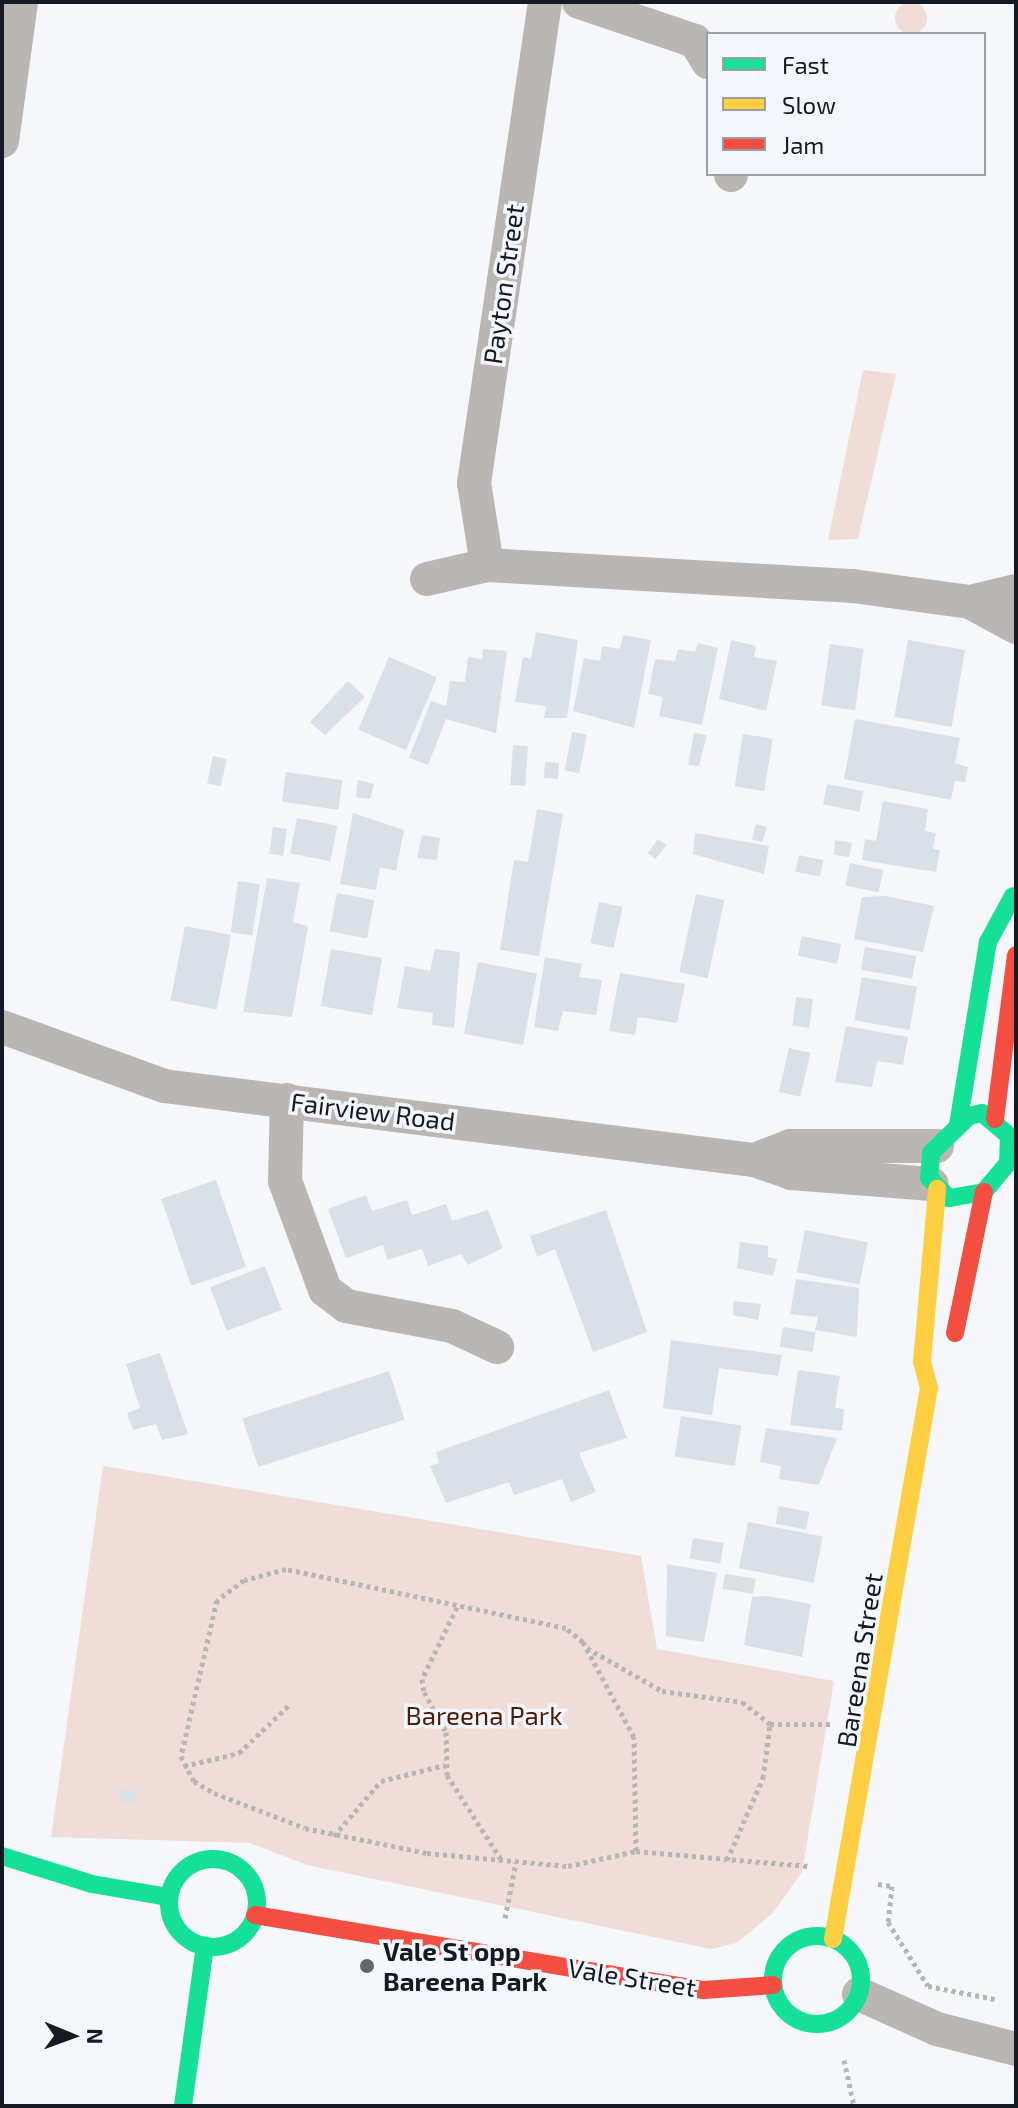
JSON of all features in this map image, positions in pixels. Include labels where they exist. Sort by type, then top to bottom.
[{"type":"main road","points":[[1014,888],[1016,919]]},
{"type":"main road","points":[[947,1136],[988,942],[1014,888]]},
{"type":"main road","points":[[1006,1126],[982,1113],[947,1136],[928,1163],[935,1187],[960,1201],[1001,1179],[1011,1153],[1006,1126],[1016,955]]},
{"type":"main road","name":"Bareena Street","points":[[929,1388],[947,1363],[1001,1179]]},
{"type":"main road","name":"Bareena Street","points":[[833,1939],[875,1725],[929,1388],[922,1362],[935,1187]]},
{"type":"main road","points":[[2,1856],[92,1884],[169,1897]]},
{"type":"main road","points":[[221,1860],[246,1874],[255,1915],[241,1936],[205,1946],[181,1934],[169,1897],[181,1871],[221,1860]]},
{"type":"main road","name":"Vale Street","points":[[255,1915],[704,1990],[773,1985]]},
{"type":"main road","points":[[833,1939],[854,1955],[859,1994],[842,2017],[814,2025],[786,2013],[773,1985],[790,1945],[833,1939]]},
{"type":"main road","points":[[183,2106],[205,1946]]},
{"type":"street","points":[[2,141],[21,2]]},
{"type":"street","name":"Payton Street","points":[[487,565],[474,483],[545,2]]},
{"type":"street","points":[[579,2],[695,41],[706,59]]},
{"type":"street","points":[[427,579],[487,565],[853,586],[970,602],[1016,627]]},
{"type":"street","points":[[970,602],[1016,591]]},
{"type":"street","name":"Fairview Road","points":[[2,1027],[164,1086],[754,1160],[791,1173],[935,1187]]},
{"type":"street","points":[[287,1100],[285,1181],[325,1290],[346,1306],[452,1326],[497,1347]]},
{"type":"street","name":"Fairview Road","points":[[754,1160],[790,1146],[947,1136]]},
{"type":"street","points":[[859,1994],[937,2029],[1016,2049]]},
{"type":"path","points":[[636,1851],[634,1737],[587,1648],[566,1628],[457,1607],[315,1572],[286,1569],[244,1580],[214,1608],[200,1690],[182,1743],[184,1766],[214,1793],[334,1836],[502,1861],[598,1864],[636,1851],[819,1868]]},
{"type":"path","points":[[457,1607],[422,1679],[446,1732],[445,1765],[502,1861]]},
{"type":"path","points":[[587,1648],[604,1653],[631,1679],[662,1691],[742,1702],[770,1724],[875,1725]]},
{"type":"path","points":[[184,1766],[239,1753],[289,1705]]},
{"type":"path","points":[[727,1860],[763,1778],[770,1724]]},
{"type":"path","points":[[334,1836],[381,1781],[445,1765]]},
{"type":"path","points":[[505,1918],[516,1862]]},
{"type":"path","points":[[892,1886],[888,1922],[928,1986],[995,1999]]},
{"type":"path","points":[[844,2060],[854,2106]]},
{"type":"green space","points":[[905,3],[917,3],[926,12],[926,24],[918,32],[904,32],[896,24],[896,12]]},
{"type":"green space","points":[[863,370],[896,374],[858,539],[828,540]]},
{"type":"green space","name":"Bareena Park","points":[[103,1466],[641,1556],[657,1649],[834,1681],[802,1872],[772,1914],[736,1943],[711,1949],[307,1865],[250,1843],[51,1837]]},
{"type":"building","points":[[536,632],[578,640],[567,718],[544,718],[546,706],[515,702],[523,657],[531,659]]},
{"type":"building","points":[[623,635],[651,640],[634,728],[573,711],[584,658],[600,661],[602,646],[620,649]]},
{"type":"building","points":[[731,640],[756,646],[754,657],[777,661],[766,711],[719,699]]},
{"type":"building","points":[[908,640],[965,650],[952,727],[894,717]]},
{"type":"building","points":[[698,643],[718,648],[702,725],[659,716],[663,697],[648,694],[655,659],[675,661],[678,649],[695,652]]},
{"type":"building","points":[[830,644],[864,649],[855,710],[821,705]]},
{"type":"building","points":[[483,649],[507,651],[496,733],[446,719],[428,765],[409,758],[431,701],[446,706],[450,681],[465,682],[468,657],[482,659]]},
{"type":"building","points":[[389,657],[437,677],[406,750],[358,730]]},
{"type":"building","points":[[348,681],[365,697],[325,735],[310,722]]},
{"type":"building","points":[[855,719],[960,738],[955,763],[968,767],[965,782],[955,781],[951,800],[844,779]]},
{"type":"building","points":[[572,732],[587,735],[579,773],[565,770]]},
{"type":"building","points":[[694,733],[707,735],[699,766],[688,765]]},
{"type":"building","points":[[743,734],[773,739],[764,791],[735,786]]},
{"type":"building","points":[[513,745],[528,746],[525,786],[510,785]]},
{"type":"building","points":[[213,756],[227,759],[221,786],[207,783]]},
{"type":"building","points":[[545,762],[559,763],[558,779],[544,778]]},
{"type":"building","points":[[286,772],[342,780],[338,810],[282,802]]},
{"type":"building","points":[[358,780],[374,784],[370,799],[356,797]]},
{"type":"building","points":[[827,784],[863,791],[859,812],[823,805]]},
{"type":"building","points":[[883,801],[928,809],[925,831],[936,833],[933,849],[940,850],[936,872],[862,860],[865,839],[876,841]]},
{"type":"building","points":[[537,809],[563,814],[539,956],[500,950],[514,860],[528,862]]},
{"type":"building","points":[[353,813],[404,830],[396,871],[380,867],[376,890],[340,884]]},
{"type":"building","points":[[297,818],[337,826],[330,861],[290,853]]},
{"type":"building","points":[[756,824],[767,827],[762,842],[752,839]]},
{"type":"building","points":[[273,827],[287,829],[283,856],[269,854]]},
{"type":"building","points":[[695,833],[769,846],[764,874],[693,854]]},
{"type":"building","points":[[422,835],[440,838],[437,860],[417,858]]},
{"type":"building","points":[[658,839],[667,845],[655,859],[648,853]]},
{"type":"building","points":[[835,840],[852,843],[849,857],[834,855]]},
{"type":"building","points":[[799,855],[823,860],[820,877],[795,872]]},
{"type":"building","points":[[850,863],[883,870],[878,893],[845,885]]},
{"type":"building","points":[[267,878],[300,883],[293,922],[308,926],[292,1017],[243,1012]]},
{"type":"building","points":[[238,881],[260,884],[253,936],[231,932]]},
{"type":"building","points":[[337,893],[374,900],[367,939],[330,931]]},
{"type":"building","points":[[696,894],[724,900],[708,978],[679,972]]},
{"type":"building","points":[[886,896],[934,906],[923,952],[854,939],[862,897]]},
{"type":"building","points":[[599,902],[622,907],[614,948],[590,943]]},
{"type":"building","points":[[185,926],[231,935],[217,1010],[170,1001]]},
{"type":"building","points":[[802,936],[841,944],[837,964],[798,956]]},
{"type":"building","points":[[865,947],[916,956],[912,979],[861,970]]},
{"type":"building","points":[[331,949],[382,958],[372,1015],[321,1006]]},
{"type":"building","points":[[435,949],[460,952],[454,1028],[432,1025],[433,1013],[397,1008],[405,966],[430,971]]},
{"type":"building","points":[[545,957],[582,964],[579,977],[602,980],[596,1015],[563,1011],[558,1031],[534,1027]]},
{"type":"building","points":[[478,962],[537,973],[523,1045],[464,1034]]},
{"type":"building","points":[[620,973],[685,984],[677,1023],[638,1017],[635,1035],[609,1031]]},
{"type":"building","points":[[862,977],[917,987],[910,1030],[854,1020]]},
{"type":"building","points":[[796,997],[813,999],[809,1028],[792,1026]]},
{"type":"building","points":[[846,1026],[908,1037],[903,1065],[877,1061],[872,1087],[835,1082]]},
{"type":"building","points":[[789,1048],[810,1053],[800,1097],[779,1092]]},
{"type":"building","points":[[216,1180],[246,1267],[191,1286],[161,1199]]},
{"type":"building","points":[[366,1195],[372,1211],[407,1200],[412,1215],[446,1204],[452,1221],[488,1210],[503,1248],[468,1265],[461,1254],[428,1266],[422,1249],[387,1260],[383,1245],[346,1258],[328,1209]]},
{"type":"building","points":[[606,1210],[647,1332],[593,1352],[555,1249],[537,1257],[530,1236]]},
{"type":"building","points":[[805,1230],[868,1242],[860,1284],[797,1272]]},
{"type":"building","points":[[740,1242],[768,1246],[768,1257],[777,1259],[773,1276],[737,1268]]},
{"type":"building","points":[[265,1266],[282,1310],[227,1331],[210,1287]]},
{"type":"building","points":[[796,1279],[859,1288],[857,1337],[815,1330],[818,1317],[790,1314]]},
{"type":"building","points":[[734,1301],[761,1304],[758,1320],[733,1315]]},
{"type":"building","points":[[783,1327],[816,1332],[812,1352],[780,1347]]},
{"type":"building","points":[[671,1340],[782,1355],[778,1376],[719,1368],[712,1415],[663,1408]]},
{"type":"building","points":[[160,1353],[188,1434],[162,1440],[156,1424],[133,1430],[127,1413],[140,1408],[126,1364]]},
{"type":"building","points":[[798,1370],[840,1376],[835,1408],[844,1409],[842,1431],[790,1425]]},
{"type":"building","points":[[389,1371],[405,1420],[258,1467],[243,1419]]},
{"type":"building","points":[[609,1390],[627,1438],[579,1453],[596,1492],[571,1502],[562,1479],[514,1495],[509,1482],[446,1503],[430,1466],[439,1463],[436,1452]]},
{"type":"building","points":[[681,1416],[741,1426],[735,1466],[675,1456]]},
{"type":"building","points":[[766,1428],[837,1438],[819,1485],[779,1479],[781,1466],[760,1462]]},
{"type":"building","points":[[779,1506],[809,1512],[806,1530],[776,1524]]},
{"type":"building","points":[[748,1522],[823,1537],[814,1583],[739,1568]]},
{"type":"building","points":[[693,1538],[724,1543],[720,1564],[690,1559]]},
{"type":"building","points":[[667,1564],[717,1573],[704,1642],[666,1636]]},
{"type":"building","points":[[725,1574],[756,1579],[753,1594],[723,1589]]},
{"type":"building","points":[[768,1596],[811,1604],[802,1657],[744,1645],[752,1597]]},
{"type":"building","points":[[121,1790],[136,1791],[135,1804],[120,1803]]},
{"type":"traffic: fast","points":[[958,1125],[988,942],[1013,896]]},
{"type":"traffic: fast","points":[[982,1113],[1009,1136],[1008,1163],[984,1192],[949,1198],[929,1178],[931,1153],[969,1116],[982,1113]]},
{"type":"traffic: fast","points":[[2,1856],[92,1884],[169,1897]]},
{"type":"traffic: fast","points":[[213,1859],[230,1863],[244,1872],[253,1886],[257,1903],[253,1920],[244,1934],[230,1943],[213,1947],[196,1943],[182,1934],[173,1920],[169,1903],[173,1886],[182,1872],[196,1863],[213,1859]]},
{"type":"traffic: fast","points":[[817,1936],[834,1939],[848,1949],[858,1963],[861,1980],[858,1997],[848,2011],[834,2021],[817,2024],[800,2021],[786,2011],[776,1997],[773,1980],[776,1963],[786,1949],[800,1939],[817,1936]]},
{"type":"traffic: fast","points":[[183,2106],[205,1946]]},
{"type":"traffic: slow","points":[[833,1939],[929,1388],[922,1362],[937,1189]]},
{"type":"traffic: jam","points":[[995,1119],[1016,955]]},
{"type":"traffic: jam","points":[[955,1333],[984,1192]]},
{"type":"traffic: jam","points":[[255,1915],[704,1990],[773,1985]]},
{"type":"place","name":"Vale St opp Bareena Park","points":[[367,1966]]}]
